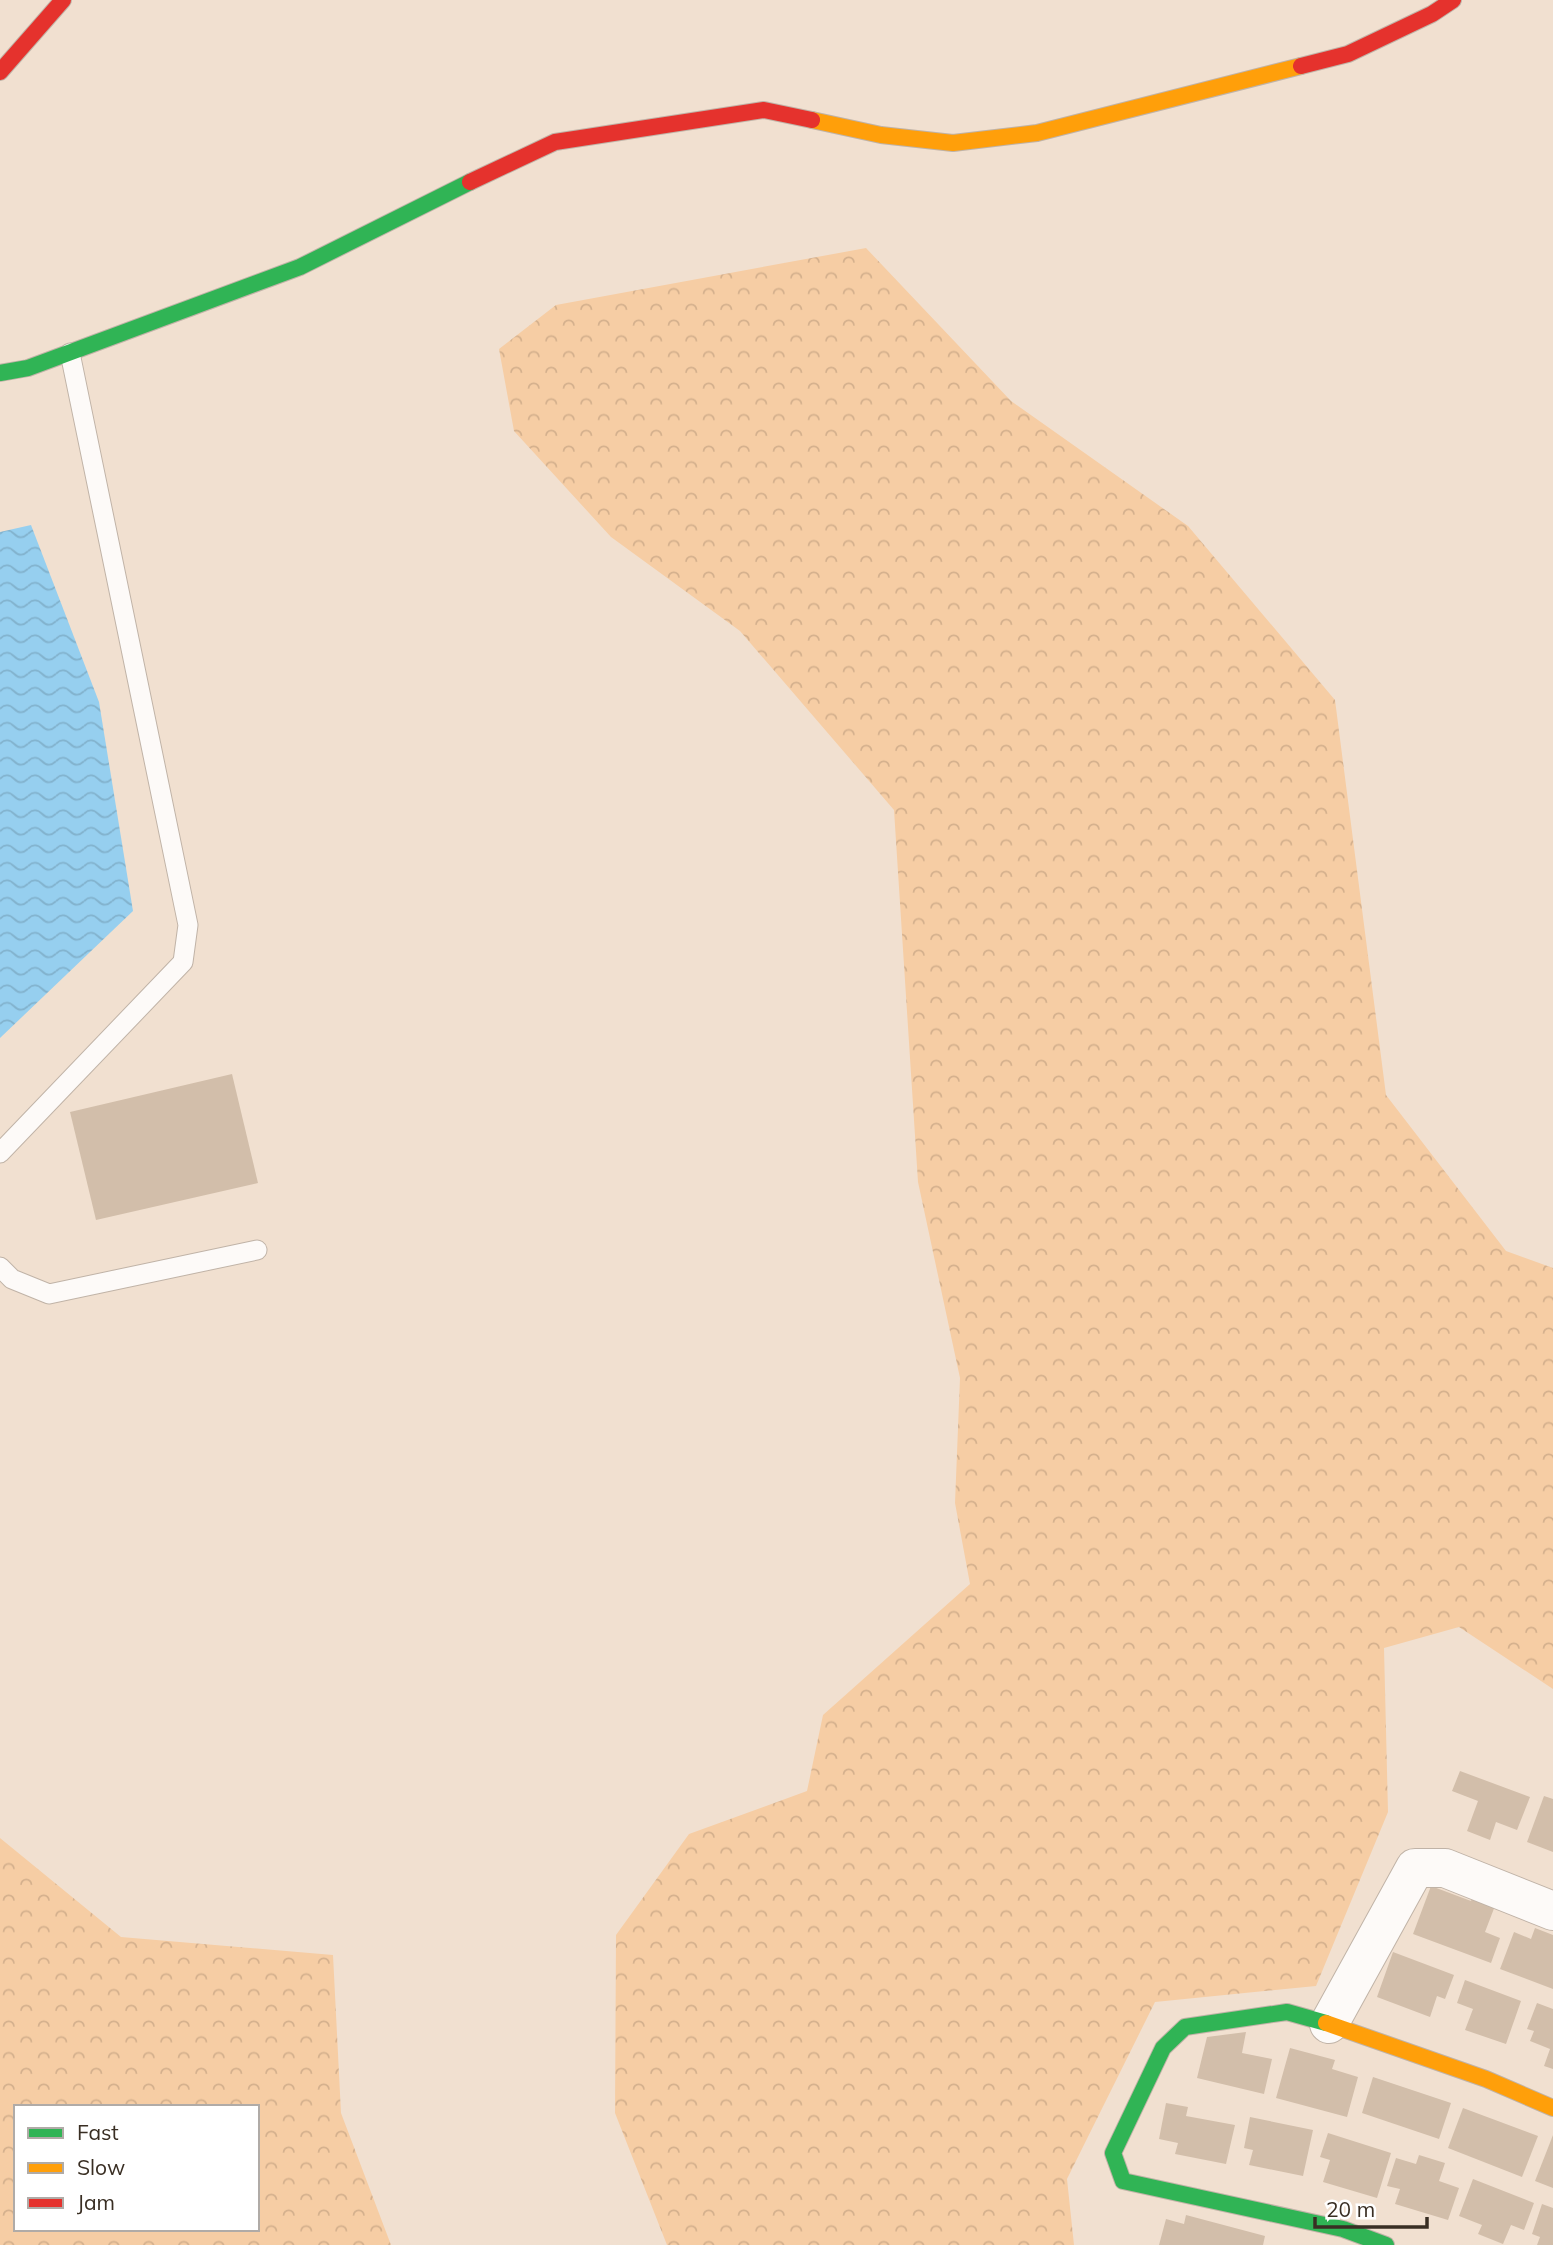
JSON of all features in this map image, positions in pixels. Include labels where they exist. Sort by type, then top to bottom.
[{"type":"main road","points":[[0,72],[63,0]]},
{"type":"main road","points":[[0,373],[27,368],[70,353],[300,267],[430,200],[555,142],[764,110],[881,135],[953,143],[1037,133],[1348,54],[1432,14],[1453,0]]},
{"type":"main road","points":[[1386,2245],[1343,2229],[1123,2180],[1113,2153],[1163,2048],[1185,2027],[1287,2012],[1486,2079],[1553,2108]]},
{"type":"street","points":[[1329,2024],[1415,1868],[1445,1868],[1553,1911]]},
{"type":"lane","points":[[0,1153],[183,962],[188,925],[70,353]]},
{"type":"lane","points":[[0,1266],[12,1279],[49,1294],[257,1250]]},
{"type":"green space","points":[[866,248],[1011,401],[1188,526],[1335,700],[1386,1095],[1506,1251],[1553,1268],[1553,1689],[1459,1627],[1384,1648],[1388,1812],[1316,1986],[1155,2002],[1067,2179],[1074,2245],[667,2245],[615,2113],[616,1935],[689,1834],[807,1791],[823,1715],[970,1584],[955,1503],[960,1378],[918,1182],[894,810],[740,631],[611,537],[514,431],[499,349],[556,305]]},
{"type":"green space","points":[[0,1838],[121,1937],[333,1955],[341,2113],[391,2245],[0,2245]]},
{"type":"water","points":[[31,525],[99,702],[133,911],[0,1038],[0,532]]},
{"type":"building","points":[[232,1074],[258,1183],[96,1220],[70,1112]]},
{"type":"building","points":[[1460,1771],[1530,1797],[1517,1830],[1496,1822],[1490,1840],[1467,1831],[1478,1801],[1452,1791]]},
{"type":"building","points":[[1544,1796],[1553,1799],[1553,1852],[1527,1842]]},
{"type":"building","points":[[1431,1886],[1471,1901],[1475,1889],[1498,1898],[1485,1932],[1500,1938],[1491,1963],[1413,1934]]},
{"type":"building","points":[[1535,1928],[1553,1935],[1553,1989],[1500,1969],[1514,1932],[1531,1939]]},
{"type":"building","points":[[1393,1952],[1454,1975],[1445,1999],[1437,1996],[1430,2017],[1377,1997]]},
{"type":"building","points":[[1465,1980],[1521,2001],[1506,2044],[1465,2030],[1473,2009],[1457,2003]]},
{"type":"building","points":[[1537,2003],[1553,2009],[1553,2069],[1544,2066],[1550,2049],[1530,2041],[1534,2031],[1527,2029]]},
{"type":"building","points":[[1246,2032],[1242,2053],[1272,2059],[1264,2094],[1197,2078],[1207,2037]]},
{"type":"building","points":[[1290,2048],[1335,2060],[1332,2069],[1358,2077],[1347,2117],[1276,2098]]},
{"type":"building","points":[[1373,2077],[1451,2103],[1439,2139],[1362,2113]]},
{"type":"building","points":[[1166,2103],[1188,2107],[1186,2116],[1235,2125],[1226,2164],[1175,2154],[1178,2143],[1159,2139]]},
{"type":"building","points":[[1463,2108],[1538,2136],[1522,2177],[1448,2148]]},
{"type":"building","points":[[1250,2117],[1313,2130],[1303,2176],[1249,2165],[1253,2150],[1244,2148]]},
{"type":"building","points":[[1328,2133],[1391,2153],[1377,2198],[1323,2182],[1330,2160],[1320,2157]]},
{"type":"building","points":[[1553,2135],[1553,2188],[1535,2181]]},
{"type":"building","points":[[1419,2155],[1445,2163],[1439,2181],[1459,2188],[1448,2220],[1395,2204],[1400,2189],[1387,2186],[1396,2158],[1416,2164]]},
{"type":"building","points":[[1473,2179],[1534,2203],[1524,2230],[1511,2225],[1503,2244],[1478,2234],[1482,2225],[1459,2216]]},
{"type":"building","points":[[1542,2204],[1553,2208],[1553,2245],[1537,2245],[1540,2237],[1532,2234]]},
{"type":"building","points":[[1186,2215],[1265,2236],[1263,2245],[1159,2245],[1166,2219],[1184,2224]]},
{"type":"traffic: fast","points":[[0,373],[28,368],[300,267],[470,182]]},
{"type":"traffic: fast","points":[[1326,2023],[1287,2012],[1185,2027],[1163,2048],[1113,2153],[1123,2181],[1343,2229],[1386,2245]]},
{"type":"traffic: slow","points":[[812,120],[881,135],[953,143],[1037,133],[1301,66]]},
{"type":"traffic: slow","points":[[1326,2023],[1486,2079],[1553,2108]]},
{"type":"traffic: jam","points":[[0,72],[63,0]]},
{"type":"traffic: jam","points":[[1301,66],[1348,54],[1432,14],[1453,0]]},
{"type":"traffic: jam","points":[[470,182],[555,142],[764,110],[812,120]]}]
